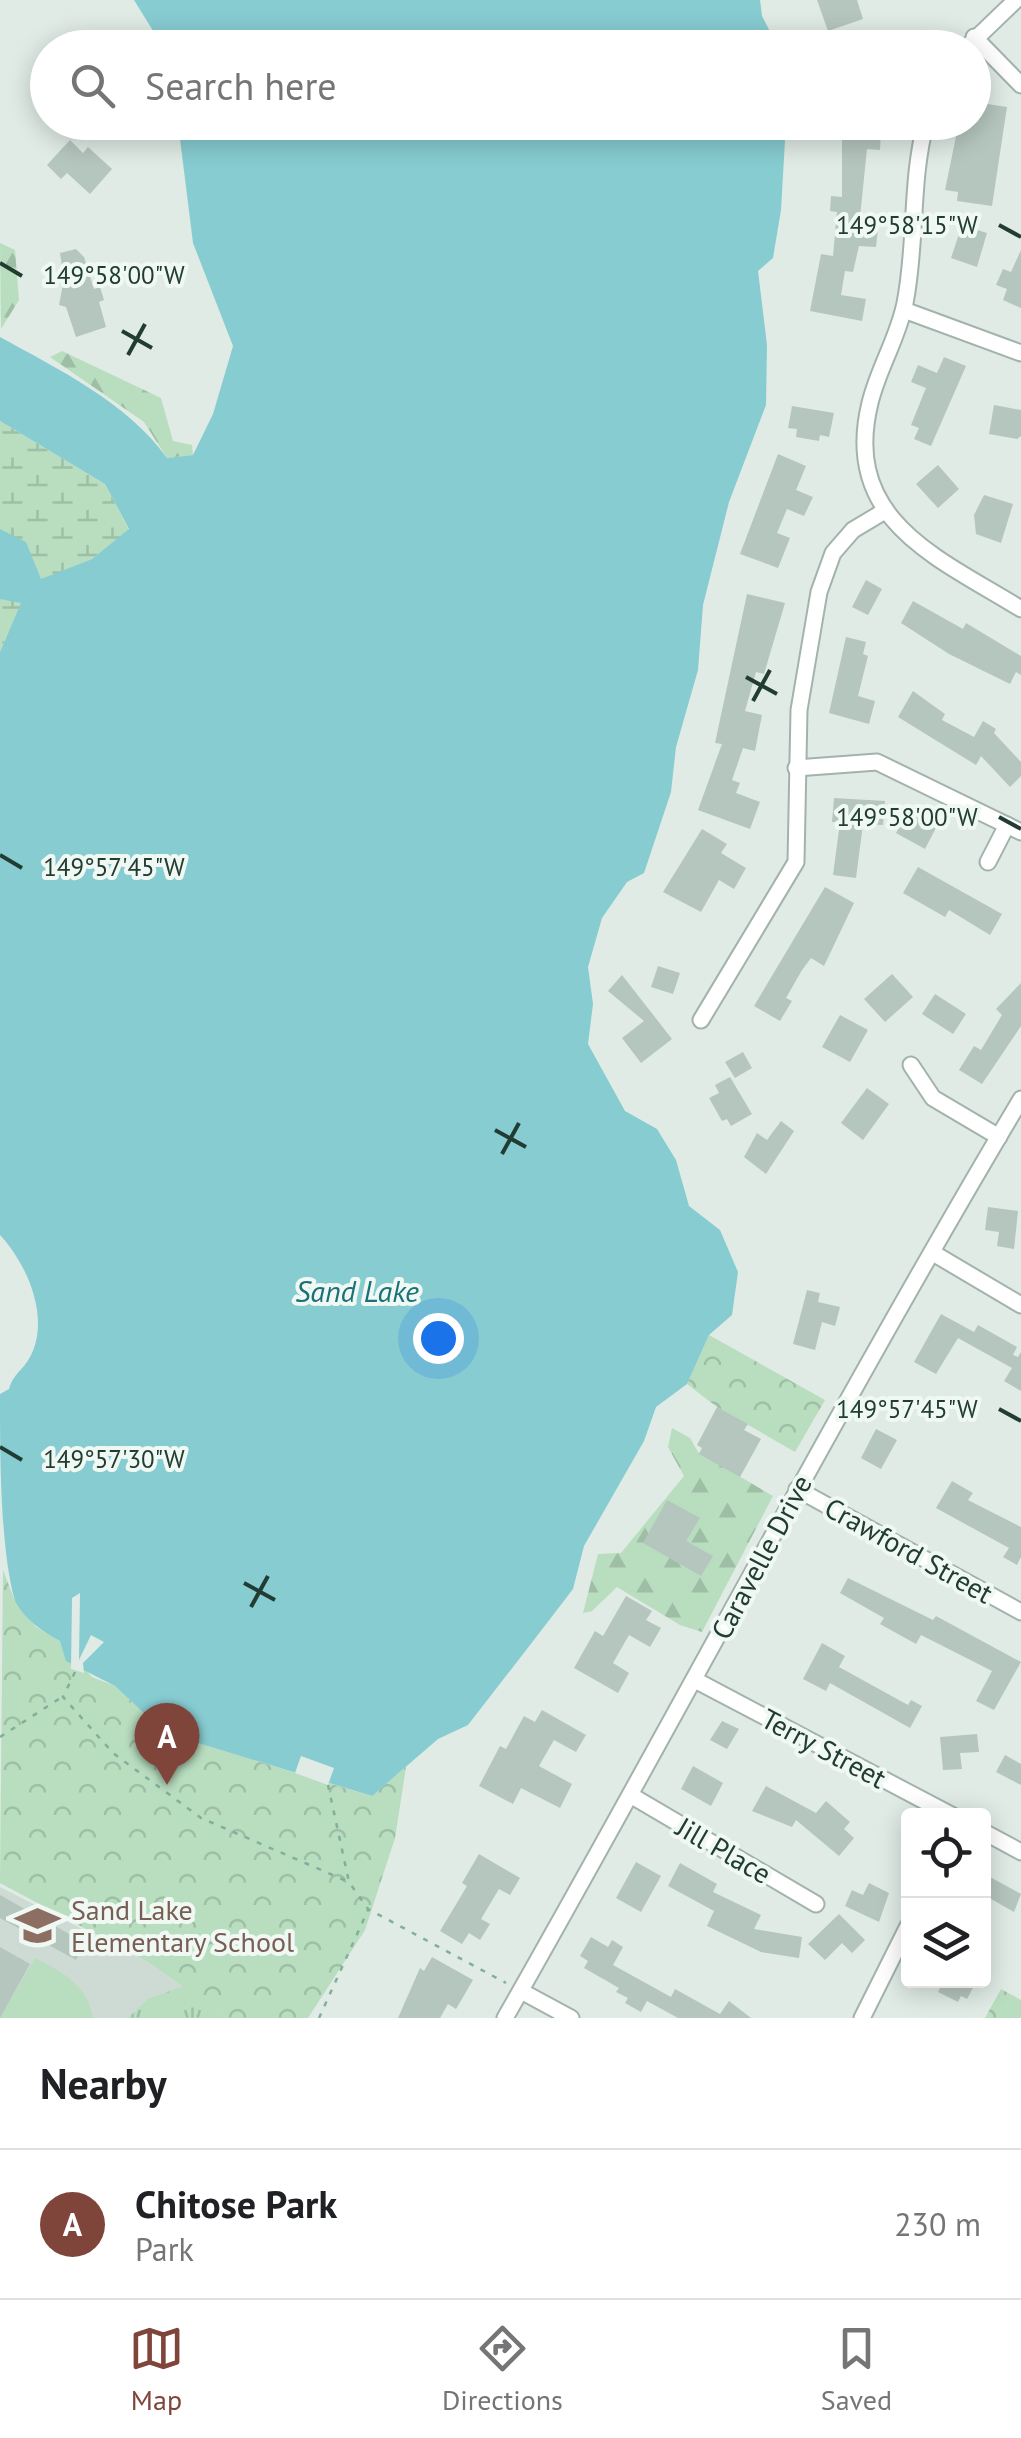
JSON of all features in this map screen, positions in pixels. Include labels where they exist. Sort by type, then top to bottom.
[{"type":"street","points":[[983,30],[1016,0]]},
{"type":"street","points":[[991,60],[1021,85]]},
{"type":"street","points":[[921,140],[912,266],[904,310],[870,404],[866,432],[874,493],[883,512],[922,548],[1021,609]]},
{"type":"street","points":[[904,310],[1021,353]]},
{"type":"street","points":[[701,1020],[796,862],[799,710],[819,592],[833,553],[854,530],[883,512]]},
{"type":"street","points":[[796,768],[876,762],[1014,828],[988,862]]},
{"type":"street","points":[[911,1065],[933,1098],[998,1137]]},
{"type":"street","name":"Caravelle Drive","points":[[505,2018],[632,1796],[797,1489],[1021,1099]]},
{"type":"street","points":[[933,1254],[1021,1305]]},
{"type":"street","name":"Crawford Street","points":[[797,1489],[1021,1612]]},
{"type":"street","name":"Terry Street","points":[[695,1680],[938,1808]]},
{"type":"street","name":"Jill Place","points":[[632,1796],[816,1904]]},
{"type":"street","points":[[991,1836],[1021,1852]]},
{"type":"street","points":[[862,2018],[901,1940]]},
{"type":"street","points":[[521,1991],[570,2018]]},
{"type":"path","points":[[0,1737],[62,1696],[75,1672]]},
{"type":"path","points":[[62,1696],[114,1753],[200,1818],[349,1882]]},
{"type":"path","points":[[328,1785],[349,1882],[368,1909],[521,1991]]},
{"type":"path","points":[[320,2018],[368,1909]]},
{"type":"shaded area","name":"Sand Lake Elementary School","points":[[0,1887],[151,1964],[227,2018],[0,2018]]},
{"type":"green space","points":[[0,243],[15,250],[19,300],[1,329]]},
{"type":"green space","points":[[62,351],[161,398],[173,441],[192,445],[193,455],[167,458],[144,422],[50,357]]},
{"type":"green space","points":[[0,421],[105,484],[129,530],[92,559],[40,580],[16,615],[0,652]]},
{"type":"green space","points":[[709,1335],[825,1400],[795,1452],[717,1407],[687,1384]]},
{"type":"green space","points":[[672,1428],[690,1438],[698,1452],[773,1496],[702,1632],[680,1625],[617,1587],[592,1611],[583,1613],[598,1554],[621,1553],[684,1476],[668,1447]]},
{"type":"green space","points":[[3,1570],[15,1601],[36,1627],[60,1641],[92,1677],[115,1686],[165,1733],[371,1796],[406,1767],[395,1838],[365,1930],[308,2018],[227,2018],[151,1964],[0,1883]]},
{"type":"green space","points":[[35,1958],[64,1974],[79,1988],[93,2018],[0,2018]]},
{"type":"green space","points":[[183,1986],[227,2018],[128,2018],[148,1999]]},
{"type":"green space","points":[[1001,1989],[1021,2000],[1021,2018],[985,2018]]},
{"type":"water","points":[[134,0],[760,0],[769,30],[153,30]]},
{"type":"water","name":"Sand Lake","points":[[180,140],[785,140],[781,210],[773,258],[758,271],[767,345],[766,405],[729,502],[703,605],[698,670],[676,747],[671,792],[644,873],[627,882],[602,918],[588,967],[593,1004],[588,1044],[625,1111],[657,1129],[676,1160],[689,1206],[720,1230],[738,1272],[732,1315],[709,1335],[687,1384],[656,1407],[644,1441],[584,1546],[573,1589],[468,1725],[438,1739],[372,1796],[165,1733],[115,1686],[66,1661],[60,1641],[24,1614],[15,1601],[6,1555],[0,1394],[9,1389],[30,1357],[38,1326],[27,1276],[0,1235],[0,652],[21,603],[0,599],[0,529],[26,542],[41,579],[92,559],[129,529],[105,484],[0,421],[0,337],[112,404],[133,420],[167,458],[193,455],[213,414],[233,346],[193,243]]},
{"type":"pier","points":[[80,1593],[79,1660],[91,1635],[104,1642],[83,1663],[84,1673],[71,1669],[72,1598]]},
{"type":"pier","points":[[301,1756],[334,1768],[328,1785],[295,1773]]},
{"type":"building","points":[[817,0],[857,0],[863,19],[828,30]]},
{"type":"building","points":[[991,105],[1007,107],[992,206],[957,201],[958,192],[945,190],[955,140],[991,140]]},
{"type":"building","points":[[70,140],[83,153],[88,147],[112,169],[90,194],[67,173],[61,179],[47,165]]},
{"type":"building","points":[[842,140],[881,140],[880,150],[867,149],[860,217],[879,219],[876,247],[859,246],[853,272],[845,271],[841,295],[866,299],[862,321],[810,311],[821,254],[833,256],[837,212],[830,211],[831,196],[842,197]]},
{"type":"building","points":[[962,225],[987,233],[977,267],[951,258]]},
{"type":"building","points":[[76,249],[84,257],[94,289],[100,287],[104,300],[99,302],[106,327],[76,337],[66,307],[59,305],[64,278],[60,253]]},
{"type":"building","points":[[1021,250],[1021,308],[1003,300],[1007,289],[996,285],[1003,269],[1011,272]]},
{"type":"building","points":[[944,357],[966,366],[931,446],[914,439],[919,428],[911,425],[926,388],[911,382],[918,365],[937,373]]},
{"type":"building","points":[[994,405],[1021,410],[1021,436],[1017,439],[989,434]]},
{"type":"building","points":[[792,406],[834,413],[829,437],[820,435],[819,441],[796,437],[797,429],[788,428]]},
{"type":"building","points":[[778,454],[806,466],[796,490],[813,497],[804,516],[787,509],[777,533],[790,538],[778,568],[740,554]]},
{"type":"building","points":[[938,465],[959,489],[938,508],[916,484]]},
{"type":"building","points":[[984,495],[1013,504],[1001,543],[976,534],[974,515]]},
{"type":"building","points":[[866,580],[882,589],[868,615],[852,607]]},
{"type":"building","points":[[747,594],[785,603],[764,674],[756,672],[745,711],[762,715],[755,751],[743,748],[732,780],[740,783],[736,793],[760,802],[750,829],[698,810],[722,744],[715,743]]},
{"type":"building","points":[[913,601],[963,629],[966,623],[1021,656],[1021,675],[1016,672],[1010,684],[949,654],[901,623]]},
{"type":"building","points":[[846,637],[866,642],[863,654],[868,656],[858,696],[875,701],[869,724],[829,713]]},
{"type":"building","points":[[913,691],[945,714],[942,720],[974,737],[983,721],[996,729],[994,733],[1021,762],[1021,776],[1010,787],[981,756],[976,765],[898,717]]},
{"type":"building","points":[[834,798],[885,801],[883,825],[863,824],[856,878],[833,875],[840,822],[832,822]]},
{"type":"building","points":[[909,810],[937,826],[925,849],[896,833]]},
{"type":"building","points":[[702,829],[727,844],[721,853],[746,868],[734,889],[719,880],[701,912],[663,892]]},
{"type":"building","points":[[918,867],[1002,914],[990,935],[949,910],[945,917],[903,893]]},
{"type":"building","points":[[825,887],[854,903],[824,966],[811,958],[802,970],[786,998],[792,1001],[780,1021],[754,1006]]},
{"type":"building","points":[[658,966],[680,973],[673,994],[651,987]]},
{"type":"building","points":[[892,974],[913,997],[885,1022],[864,999]]},
{"type":"building","points":[[622,975],[672,1039],[641,1063],[622,1038],[644,1021],[608,991]]},
{"type":"building","points":[[1021,983],[1021,1026],[982,1084],[959,1070],[974,1046],[981,1050],[1002,1015],[996,1009]]},
{"type":"building","points":[[935,994],[966,1014],[953,1034],[922,1014]]},
{"type":"building","points":[[840,1015],[868,1030],[850,1062],[822,1047]]},
{"type":"building","points":[[743,1052],[752,1068],[735,1078],[725,1062]]},
{"type":"building","points":[[730,1077],[752,1114],[731,1126],[727,1119],[722,1121],[709,1098],[719,1093],[715,1085]]},
{"type":"building","points":[[867,1088],[889,1104],[863,1140],[841,1123]]},
{"type":"building","points":[[781,1121],[794,1131],[766,1174],[744,1157],[757,1133],[767,1140]]},
{"type":"building","points":[[988,1207],[1018,1211],[1014,1249],[997,1246],[999,1232],[985,1230]]},
{"type":"building","points":[[807,1290],[820,1293],[818,1302],[840,1307],[835,1326],[822,1322],[815,1350],[793,1344]]},
{"type":"building","points":[[941,1314],[974,1332],[978,1325],[1017,1347],[1013,1355],[1018,1357],[1021,1352],[1021,1391],[1004,1381],[1012,1368],[958,1338],[936,1374],[914,1362]]},
{"type":"building","points":[[717,1407],[748,1424],[744,1430],[761,1439],[740,1477],[699,1454],[702,1448],[697,1445]]},
{"type":"building","points":[[876,1429],[897,1440],[881,1469],[861,1458]]},
{"type":"building","points":[[952,1481],[973,1493],[968,1500],[1021,1527],[1021,1557],[1017,1565],[1003,1557],[1009,1548],[936,1508]]},
{"type":"building","points":[[667,1500],[700,1518],[686,1541],[713,1556],[701,1576],[643,1543]]},
{"type":"building","points":[[848,1578],[933,1620],[936,1616],[1021,1662],[994,1710],[976,1701],[992,1671],[921,1635],[916,1644],[880,1624],[884,1618],[840,1593]]},
{"type":"building","points":[[626,1596],[652,1611],[646,1620],[661,1628],[650,1647],[629,1635],[613,1663],[629,1673],[618,1693],[574,1668],[595,1631],[603,1636]]},
{"type":"building","points":[[822,1643],[845,1656],[839,1667],[908,1705],[911,1700],[922,1706],[910,1728],[830,1683],[826,1691],[803,1679]]},
{"type":"building","points":[[542,1710],[586,1735],[576,1752],[554,1740],[539,1766],[572,1784],[560,1808],[521,1788],[513,1804],[479,1786],[500,1746],[506,1749],[524,1716],[535,1722]]},
{"type":"building","points":[[722,1721],[739,1729],[727,1749],[710,1740]]},
{"type":"building","points":[[977,1734],[979,1752],[960,1753],[962,1769],[943,1770],[940,1737]]},
{"type":"building","points":[[1005,1755],[1021,1764],[1021,1785],[996,1772]]},
{"type":"building","points":[[693,1766],[723,1783],[711,1806],[681,1789]]},
{"type":"building","points":[[766,1786],[816,1813],[826,1801],[850,1822],[844,1829],[854,1838],[839,1856],[796,1820],[792,1827],[752,1811]]},
{"type":"building","points":[[479,1854],[520,1878],[510,1895],[499,1889],[481,1919],[490,1924],[480,1940],[469,1933],[462,1944],[440,1931],[467,1886],[462,1883]]},
{"type":"building","points":[[636,1862],[661,1876],[641,1912],[616,1898]]},
{"type":"building","points":[[680,1863],[717,1884],[713,1892],[761,1915],[754,1929],[802,1937],[799,1958],[761,1952],[707,1926],[714,1911],[668,1886]]},
{"type":"building","points":[[991,1878],[1021,1894],[1014,1912],[991,1899]]},
{"type":"building","points":[[869,1883],[889,1893],[879,1922],[845,1906],[852,1890],[863,1895]]},
{"type":"building","name":"Sand Lake Elementary School","points":[[0,1895],[85,1943],[76,1960],[0,1918]]},
{"type":"building","points":[[839,1914],[865,1940],[852,1953],[842,1943],[825,1960],[808,1944]]},
{"type":"building","points":[[591,1937],[608,1947],[612,1940],[623,1947],[613,1965],[671,1997],[675,1989],[720,2014],[729,2001],[751,2018],[678,2018],[647,2001],[641,2012],[625,2003],[628,1998],[616,1992],[619,1988],[584,1968],[588,1961],[580,1956]]},
{"type":"building","name":"Sand Lake Elementary School","points":[[0,1947],[30,1964],[0,2018]]},
{"type":"building","points":[[432,1957],[473,1980],[456,2009],[448,2004],[440,2018],[398,2018],[420,1968],[424,1971]]},
{"type":"building","points":[[940,1988],[973,1988],[967,1999],[961,1996],[958,2002],[938,1992]]},
{"type":"place","name":"Chitose Park","points":[[167,1785]]},
{"type":"place","name":"Sand Lake Elementary School","points":[[38,1925]]}]
